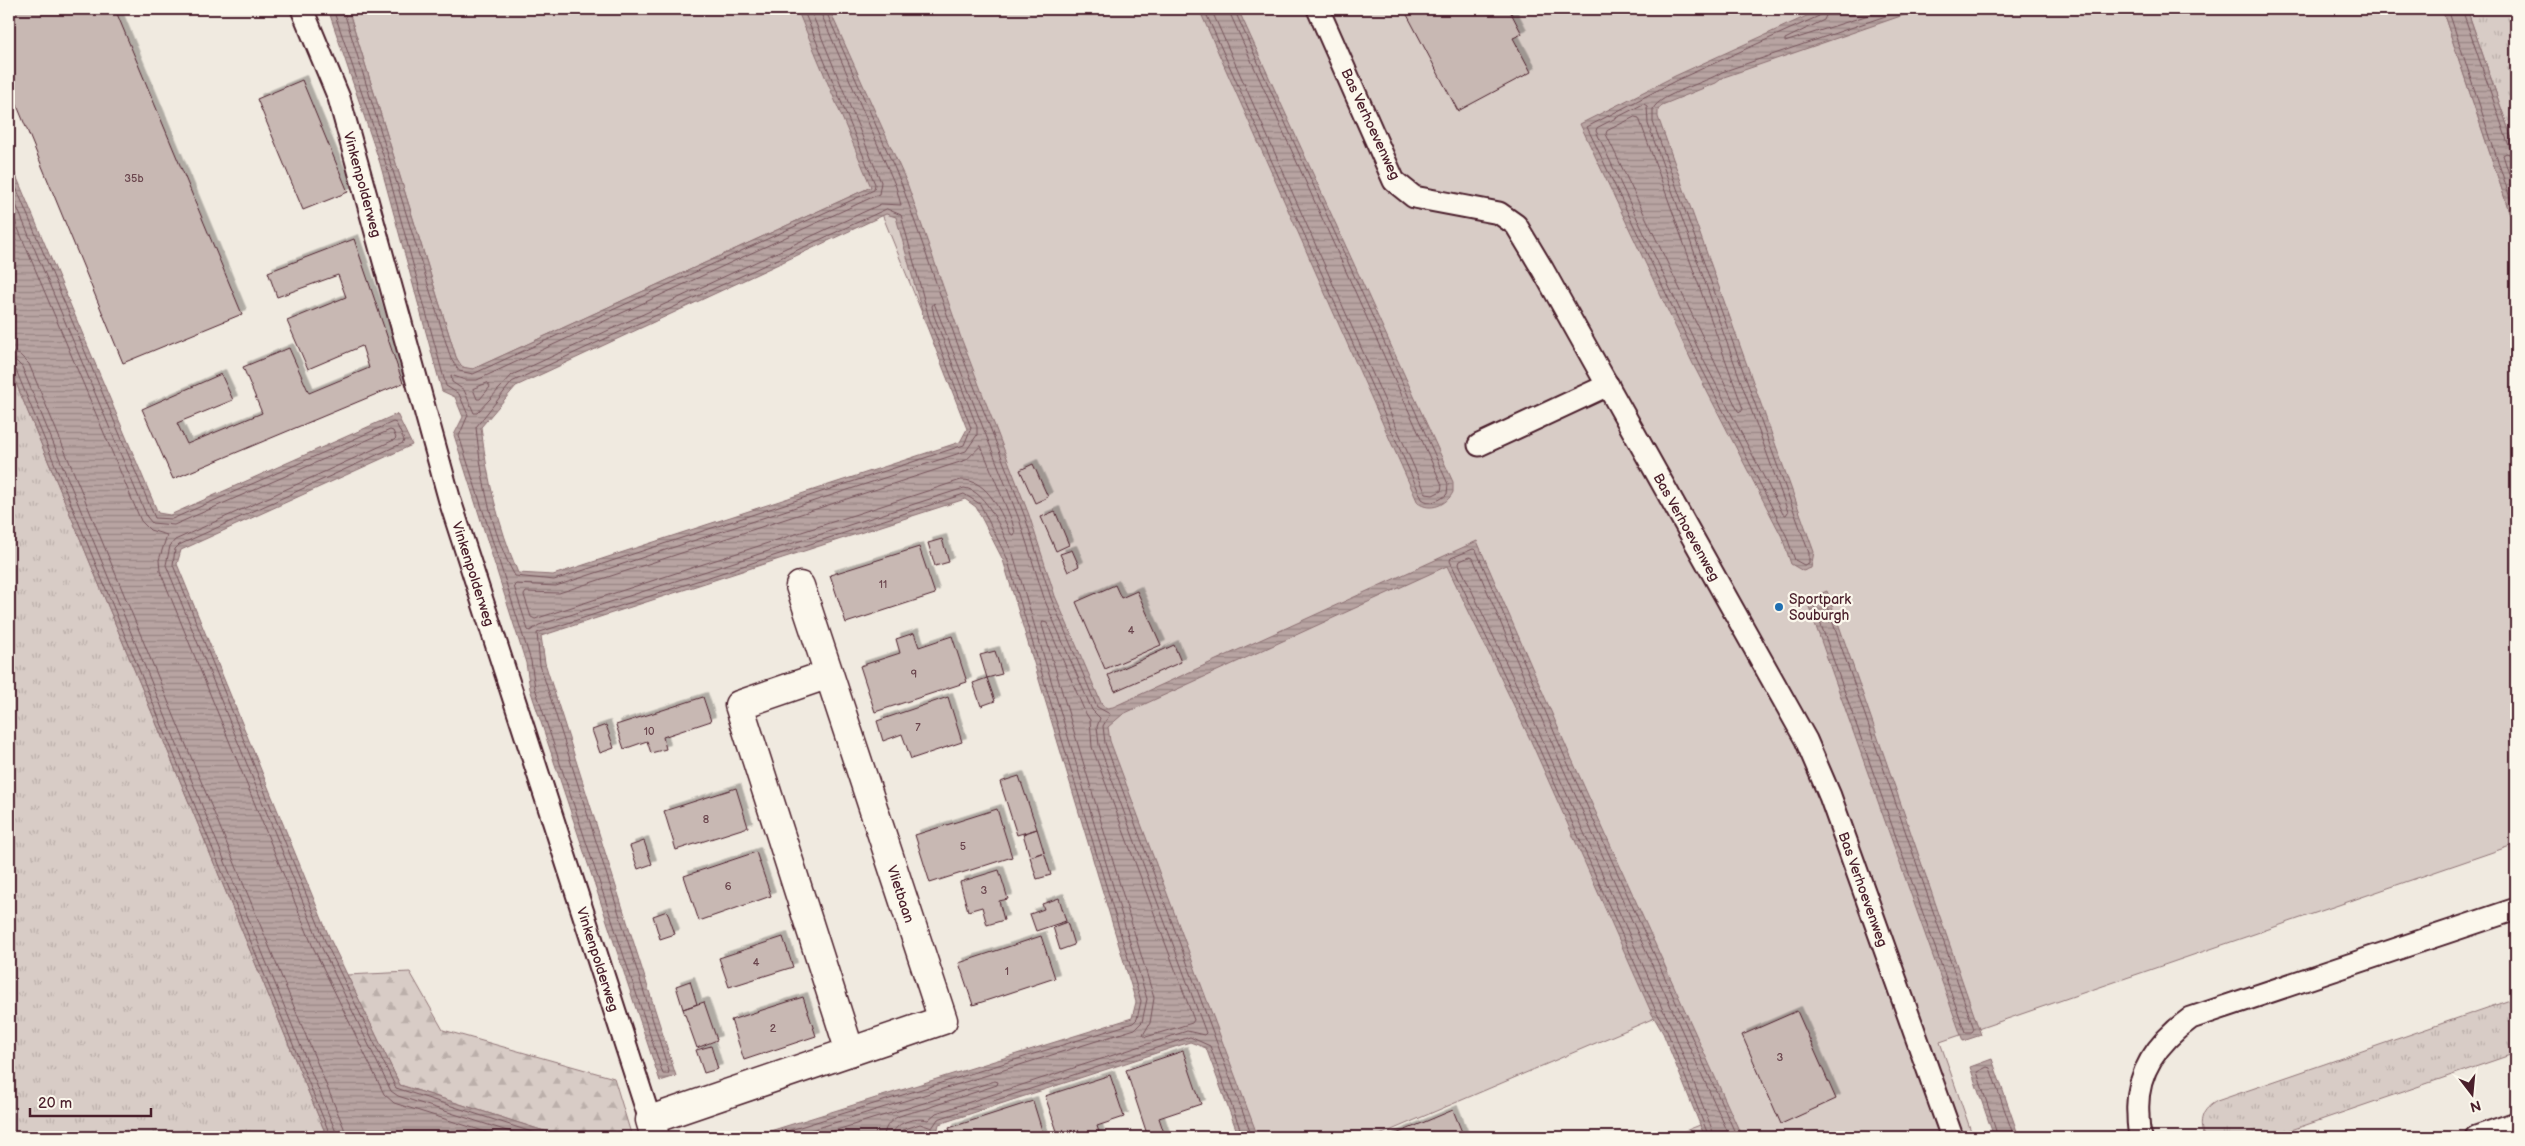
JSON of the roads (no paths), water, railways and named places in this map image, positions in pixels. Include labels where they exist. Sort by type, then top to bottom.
[{"type":"street","name":"Vlietbaan","points":[[653,1129],[850,1052],[943,1020],[800,586]]},
{"type":"street","points":[[829,674],[740,705],[850,1052]]},
{"type":"lane","name":"Vinkenpolderweg","points":[[302,9],[339,98],[450,501],[653,1129]]},
{"type":"lane","name":"Bas Verhoevenweg","points":[[1318,9],[1394,181],[1414,197],[1499,213],[1516,225],[1608,385],[1806,740],[1830,796],[1952,1137]]},
{"type":"lane","points":[[1479,445],[1608,385]]},
{"type":"lane","points":[[2141,1137],[2137,1102],[2143,1072],[2155,1050],[2191,1018],[2516,909]]},
{"type":"lane","points":[[2476,1137],[2516,1123]]},
{"type":"water","points":[[328,9],[348,9],[456,357],[462,367],[473,369],[871,187],[797,9],[829,9],[907,183],[961,338],[1029,515],[1055,596],[1102,705],[1107,708],[1113,707],[1477,541],[1569,753],[1742,1137],[1705,1137],[1663,1033],[1652,1014],[1530,739],[1447,566],[1123,714],[1108,727],[1110,741],[1258,1137],[1239,1137],[1206,1048],[1190,1042],[939,1124],[940,1137],[928,1137],[926,1132],[921,1129],[896,1137],[751,1137],[1132,1018],[1136,1002],[1003,560],[976,507],[965,499],[541,636],[545,663],[676,1076],[660,1081],[530,689],[526,663],[454,435],[463,417],[455,397],[442,391],[380,163]],"holes":[[[886,214],[896,217],[924,319],[967,429],[960,442],[553,575],[518,573],[494,501],[481,427],[516,386]]]},
{"type":"water","points":[[1199,9],[1238,9],[1453,482],[1453,492],[1450,497],[1438,506],[1428,507],[1418,503]]},
{"type":"water","points":[[1822,9],[1921,9],[1724,77],[1716,83],[1662,105],[1658,110],[1658,117],[1814,552],[1811,568],[1803,571],[1791,564],[1782,537],[1693,364],[1580,124],[1675,76]]},
{"type":"water","points":[[2442,9],[2467,9],[2516,151],[2516,232]]},
{"type":"water","points":[[9,159],[158,513],[170,515],[397,414],[412,445],[181,550],[177,564],[330,939],[400,1085],[563,1137],[327,1137],[9,366]]},
{"type":"water","points":[[1827,591],[1981,1035],[1963,1041],[1808,604],[1815,596]]},
{"type":"water","points":[[1992,1059],[2019,1137],[1994,1137],[1970,1067]]},
{"type":"place","name":"Sportpark Souburgh","points":[[1779,607]]}]
